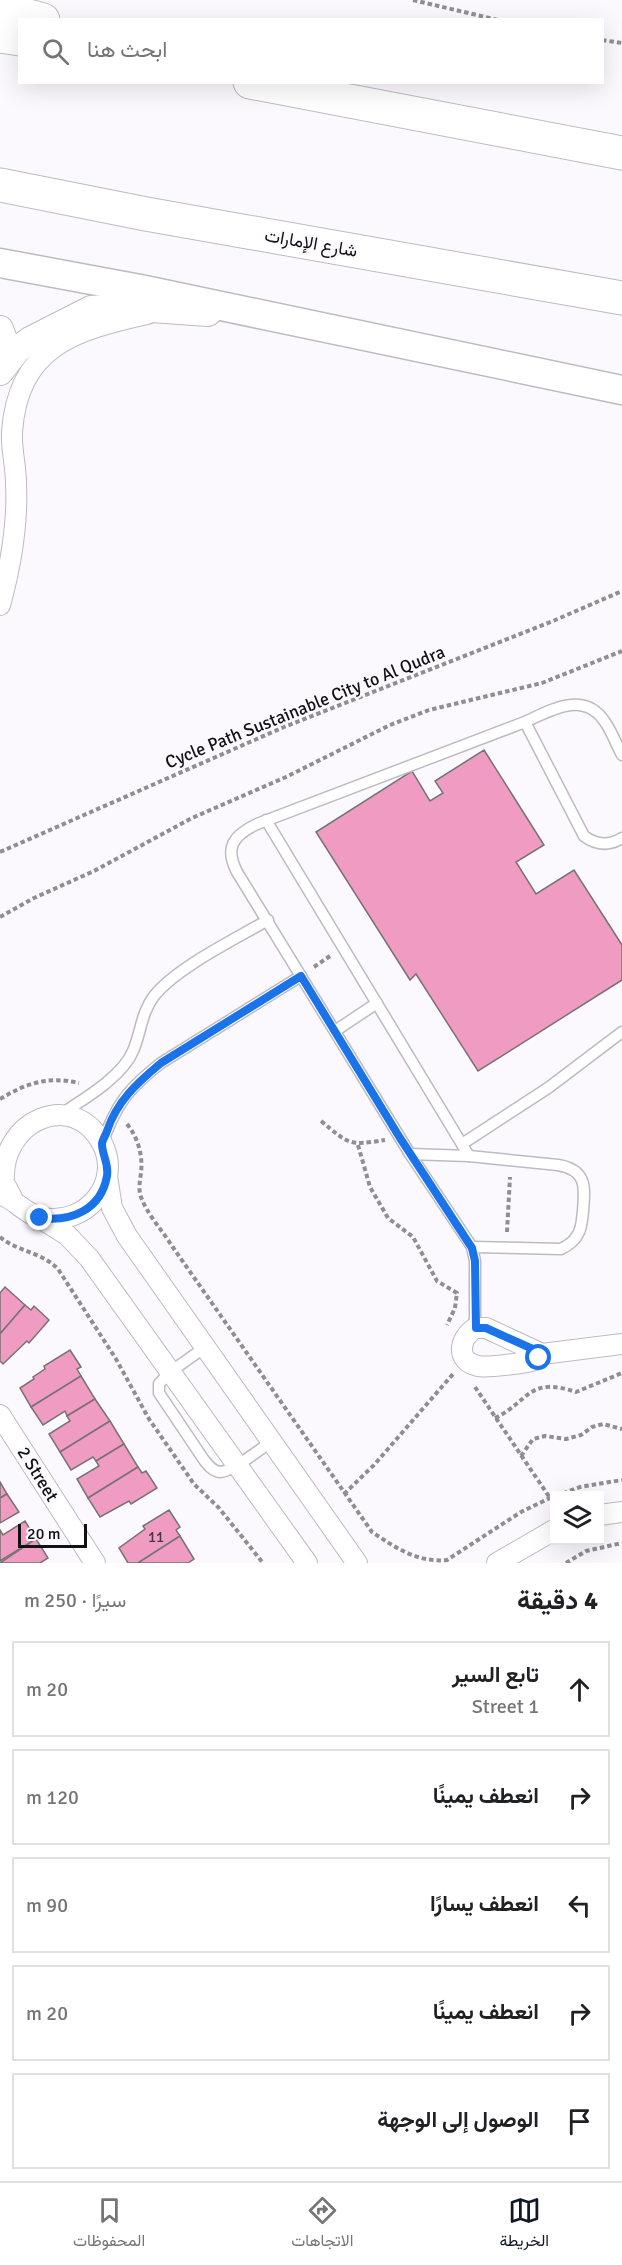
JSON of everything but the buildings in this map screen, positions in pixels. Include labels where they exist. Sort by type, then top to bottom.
[{"type":"highway","points":[[0,8],[36,18]]},
{"type":"highway","points":[[0,36],[18,39]]},
{"type":"highway","points":[[260,84],[622,153]]},
{"type":"highway","name":"شارع الإمارات","points":[[0,185],[146,214],[622,298]]},
{"type":"main road","points":[[0,263],[275,317],[622,390]]},
{"type":"street","points":[[3,368],[30,340],[92,309],[124,307],[275,317]]},
{"type":"street","points":[[0,605],[8,578],[15,521],[16,484],[12,436],[14,414],[30,374],[46,353],[75,334],[103,324],[166,310]]},
{"type":"street","points":[[0,329],[5,342],[3,368]]},
{"type":"street","points":[[307,1563],[79,1246],[67,1234],[25,1210],[6,1196],[2,1165],[7,1134],[28,1121],[44,1115],[61,1114],[78,1119],[92,1130],[102,1144],[107,1160],[112,1208],[119,1222],[204,1348],[357,1563]]},
{"type":"street","points":[[40,1218],[58,1220],[75,1216],[90,1206],[101,1192],[107,1176]]},
{"type":"street","points":[[542,1354],[486,1328],[476,1328],[467,1334],[462,1343],[462,1353],[468,1362],[488,1367],[533,1360],[542,1354],[622,1344]]},
{"type":"street","name":"2 Street","points":[[0,1415],[95,1563]]},
{"type":"street","points":[[604,1514],[622,1512]]},
{"type":"street","points":[[497,1563],[550,1533]]},
{"type":"lane","points":[[476,1328],[475,1261],[472,1248],[400,1138],[231,860],[231,848],[237,836],[266,820],[525,722],[559,706],[572,704],[595,712],[604,720],[622,755]]},
{"type":"lane","points":[[525,722],[584,836],[592,842],[602,844],[620,843]]},
{"type":"lane","points":[[266,820],[469,1156]]},
{"type":"lane","points":[[61,1114],[97,1090],[123,1068],[134,1050],[142,1015],[153,997],[168,982],[268,920]]},
{"type":"lane","points":[[102,1144],[116,1109],[128,1092],[161,1063],[301,976]]},
{"type":"lane","points":[[335,1031],[377,1003]]},
{"type":"lane","points":[[462,1144],[549,1088],[622,1032]]},
{"type":"lane","points":[[411,1154],[469,1156],[569,1167],[578,1173],[584,1183],[584,1194],[579,1233],[572,1243],[561,1249],[472,1248]]},
{"type":"lane","points":[[170,1372],[204,1348]]},
{"type":"lane","points":[[237,1465],[271,1442]]},
{"type":"path","points":[[413,0],[490,18]]},
{"type":"path","points":[[604,40],[622,43]]},
{"type":"path","name":"Cycle Path Sustainable City to Al Qudra","points":[[0,852],[284,727],[553,621],[622,591]]},
{"type":"path","points":[[0,917],[34,898],[94,871],[192,818],[286,777],[390,725],[429,710],[542,683],[622,651]]},
{"type":"path","points":[[301,976],[343,948]]},
{"type":"path","points":[[0,1099],[29,1083],[49,1080],[72,1082],[97,1090]]},
{"type":"path","points":[[116,1109],[129,1126],[140,1149],[142,1160],[139,1186],[145,1203],[172,1246],[372,1532],[413,1557],[435,1562],[447,1560],[521,1512],[550,1498]]},
{"type":"path","points":[[321,1121],[346,1142],[357,1145],[400,1138]]},
{"type":"path","points":[[506,1248],[512,1161]]},
{"type":"path","points":[[0,1237],[15,1248],[39,1256],[58,1269],[116,1359],[150,1419],[194,1484],[219,1508],[263,1563]]},
{"type":"path","points":[[344,1494],[374,1465],[432,1395],[459,1367]]},
{"type":"path","points":[[495,1418],[511,1411],[529,1392],[558,1386],[576,1392],[622,1373]]},
{"type":"path","points":[[476,1377],[475,1389],[521,1456],[550,1493]]},
{"type":"path","points":[[521,1456],[533,1439],[545,1436],[566,1439],[581,1435],[592,1426],[603,1424],[622,1429]]},
{"type":"path","points":[[569,1491],[622,1480]]},
{"type":"path","points":[[566,1563],[586,1551],[622,1543]]},
{"type":"route","points":[[40,1218],[58,1220],[75,1216],[90,1206],[101,1192],[107,1176],[107,1160],[102,1144],[109,1124],[128,1092],[144,1077],[161,1063],[301,976],[400,1138],[472,1248],[475,1261],[476,1328],[486,1328],[535,1350],[542,1354],[539,1358]]}]
